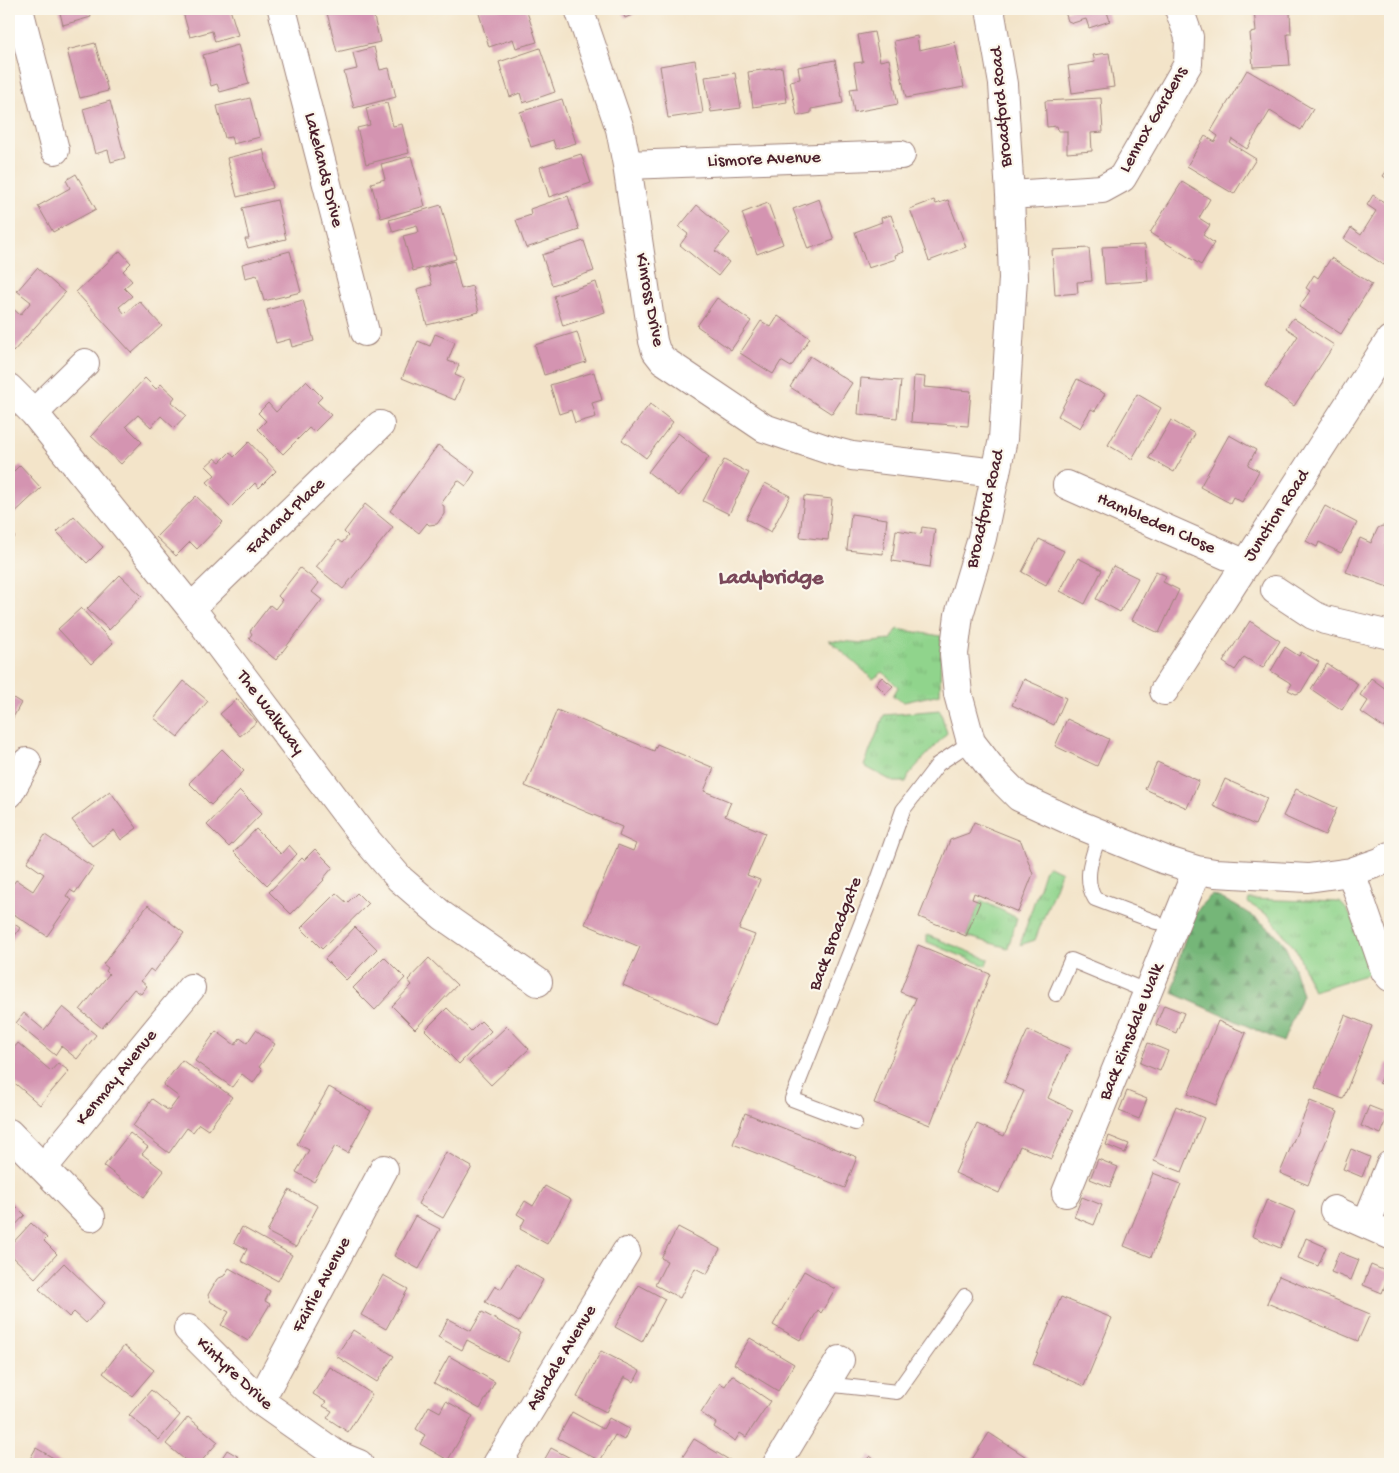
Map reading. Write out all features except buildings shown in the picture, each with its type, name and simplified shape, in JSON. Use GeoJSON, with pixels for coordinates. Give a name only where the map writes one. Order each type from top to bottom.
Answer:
{"type":"FeatureCollection","features":[{"type":"Feature","properties":{"kind":"street"},"geometry":{"type":"LineString","coordinates":[[19,9],[55,150]]}},
{"type":"Feature","properties":{"kind":"street","name":"Lakelands Drive"},"geometry":{"type":"LineString","coordinates":[[282,9],[365,332]]}},
{"type":"Feature","properties":{"kind":"street","name":"Kinross Drive"},"geometry":{"type":"LineString","coordinates":[[578,9],[620,129],[653,341],[656,351],[663,360],[764,428],[852,456],[996,473]]}},
{"type":"Feature","properties":{"kind":"street","name":"Broadford Road"},"geometry":{"type":"LineString","coordinates":[[990,9],[1003,84],[1013,278],[1002,439],[982,538],[959,615],[954,654],[958,694],[971,742],[994,773],[1019,797],[1165,860],[1197,870],[1215,873],[1308,878],[1351,872],[1380,862],[1390,856]]}},
{"type":"Feature","properties":{"kind":"street","name":"Lennox Gardens"},"geometry":{"type":"LineString","coordinates":[[1010,195],[1102,189],[1122,178],[1188,64],[1189,37],[1179,9]]}},
{"type":"Feature","properties":{"kind":"street","name":"Lismore Avenue"},"geometry":{"type":"LineString","coordinates":[[627,165],[901,155]]}},
{"type":"Feature","properties":{"kind":"street","name":"Junction Road"},"geometry":{"type":"LineString","coordinates":[[1164,692],[1390,340]]}},
{"type":"Feature","properties":{"kind":"street"},"geometry":{"type":"LineString","coordinates":[[34,412],[85,363]]}},
{"type":"Feature","properties":{"kind":"street","name":"The Walkway"},"geometry":{"type":"LineString","coordinates":[[9,388],[34,412],[191,608],[363,836],[400,878],[442,916],[538,982]]}},
{"type":"Feature","properties":{"kind":"street","name":"Farland Place"},"geometry":{"type":"LineString","coordinates":[[191,608],[380,425]]}},
{"type":"Feature","properties":{"kind":"street","name":"Hambleden Close"},"geometry":{"type":"LineString","coordinates":[[1067,485],[1246,564]]}},
{"type":"Feature","properties":{"kind":"street"},"geometry":{"type":"LineString","coordinates":[[1274,590],[1313,615],[1325,620],[1390,635]]}},
{"type":"Feature","properties":{"kind":"street"},"geometry":{"type":"LineString","coordinates":[[9,794],[27,762]]}},
{"type":"Feature","properties":{"kind":"street","name":"Back Rimsdale Walk"},"geometry":{"type":"LineString","coordinates":[[1066,1193],[1197,870]]}},
{"type":"Feature","properties":{"kind":"street"},"geometry":{"type":"LineString","coordinates":[[1351,872],[1385,971],[1390,978]]}},
{"type":"Feature","properties":{"kind":"street","name":"Kenmay Avenue"},"geometry":{"type":"LineString","coordinates":[[42,1168],[190,988]]}},
{"type":"Feature","properties":{"kind":"street"},"geometry":{"type":"LineString","coordinates":[[9,1133],[91,1217]]}},
{"type":"Feature","properties":{"kind":"street"},"geometry":{"type":"LineString","coordinates":[[1366,1224],[1390,1165]]}},
{"type":"Feature","properties":{"kind":"street","name":"Fairlie Avenue"},"geometry":{"type":"LineString","coordinates":[[260,1402],[384,1169]]}},
{"type":"Feature","properties":{"kind":"street"},"geometry":{"type":"LineString","coordinates":[[1334,1210],[1390,1235]]}},
{"type":"Feature","properties":{"kind":"street","name":"Ashdale Avenue"},"geometry":{"type":"LineString","coordinates":[[497,1464],[626,1252]]}},
{"type":"Feature","properties":{"kind":"street","name":"Kintyre Drive"},"geometry":{"type":"LineString","coordinates":[[188,1329],[260,1402],[337,1455],[358,1464]]}},
{"type":"Feature","properties":{"kind":"street"},"geometry":{"type":"LineString","coordinates":[[777,1464],[840,1360]]}},
{"type":"Feature","properties":{"kind":"lane","name":"Back Broadgate"},"geometry":{"type":"LineString","coordinates":[[855,1123],[792,1099],[877,883],[902,810],[938,764],[971,742]]}},
{"type":"Feature","properties":{"kind":"lane"},"geometry":{"type":"LineString","coordinates":[[1100,833],[1089,872],[1088,884],[1095,900],[1156,922]]}},
{"type":"Feature","properties":{"kind":"lane"},"geometry":{"type":"LineString","coordinates":[[1056,994],[1071,960],[1148,992]]}},
{"type":"Feature","properties":{"kind":"lane"},"geometry":{"type":"LineString","coordinates":[[825,1384],[897,1392],[965,1296]]}},
{"type":"Feature","properties":{"kind":"green space"},"geometry":{"type":"Polygon","coordinates":[[[897,629],[941,636],[940,694],[904,702],[893,696],[898,687],[883,672],[873,679],[829,640],[863,643],[891,640],[897,629]]]}},
{"type":"Feature","properties":{"kind":"green space"},"geometry":{"type":"Polygon","coordinates":[[[940,710],[947,733],[910,773],[906,782],[894,782],[864,766],[884,715],[940,710]]]}},
{"type":"Feature","properties":{"kind":"green space"},"geometry":{"type":"Polygon","coordinates":[[[1049,866],[1061,872],[1035,940],[1020,945],[1045,869],[1049,866]]]}},
{"type":"Feature","properties":{"kind":"green space"},"geometry":{"type":"Polygon","coordinates":[[[1212,895],[1229,902],[1260,921],[1277,935],[1286,947],[1302,995],[1283,1042],[1173,993],[1181,954],[1190,926],[1203,903],[1212,895]]]}},
{"type":"Feature","properties":{"kind":"green space"},"geometry":{"type":"Polygon","coordinates":[[[1249,899],[1340,902],[1356,926],[1372,973],[1313,991],[1297,951],[1269,916],[1248,903],[1249,899]]]}},
{"type":"Feature","properties":{"kind":"green space"},"geometry":{"type":"Polygon","coordinates":[[[981,900],[1017,918],[1008,948],[966,936],[981,900]]]}},
{"type":"Feature","properties":{"kind":"green space"},"geometry":{"type":"Polygon","coordinates":[[[927,935],[988,959],[986,966],[927,942],[927,935]]]}},
{"type":"Feature","properties":{"kind":"district","name":"Ladybridge"},"geometry":{"type":"Point","coordinates":[771,579]}}]}
